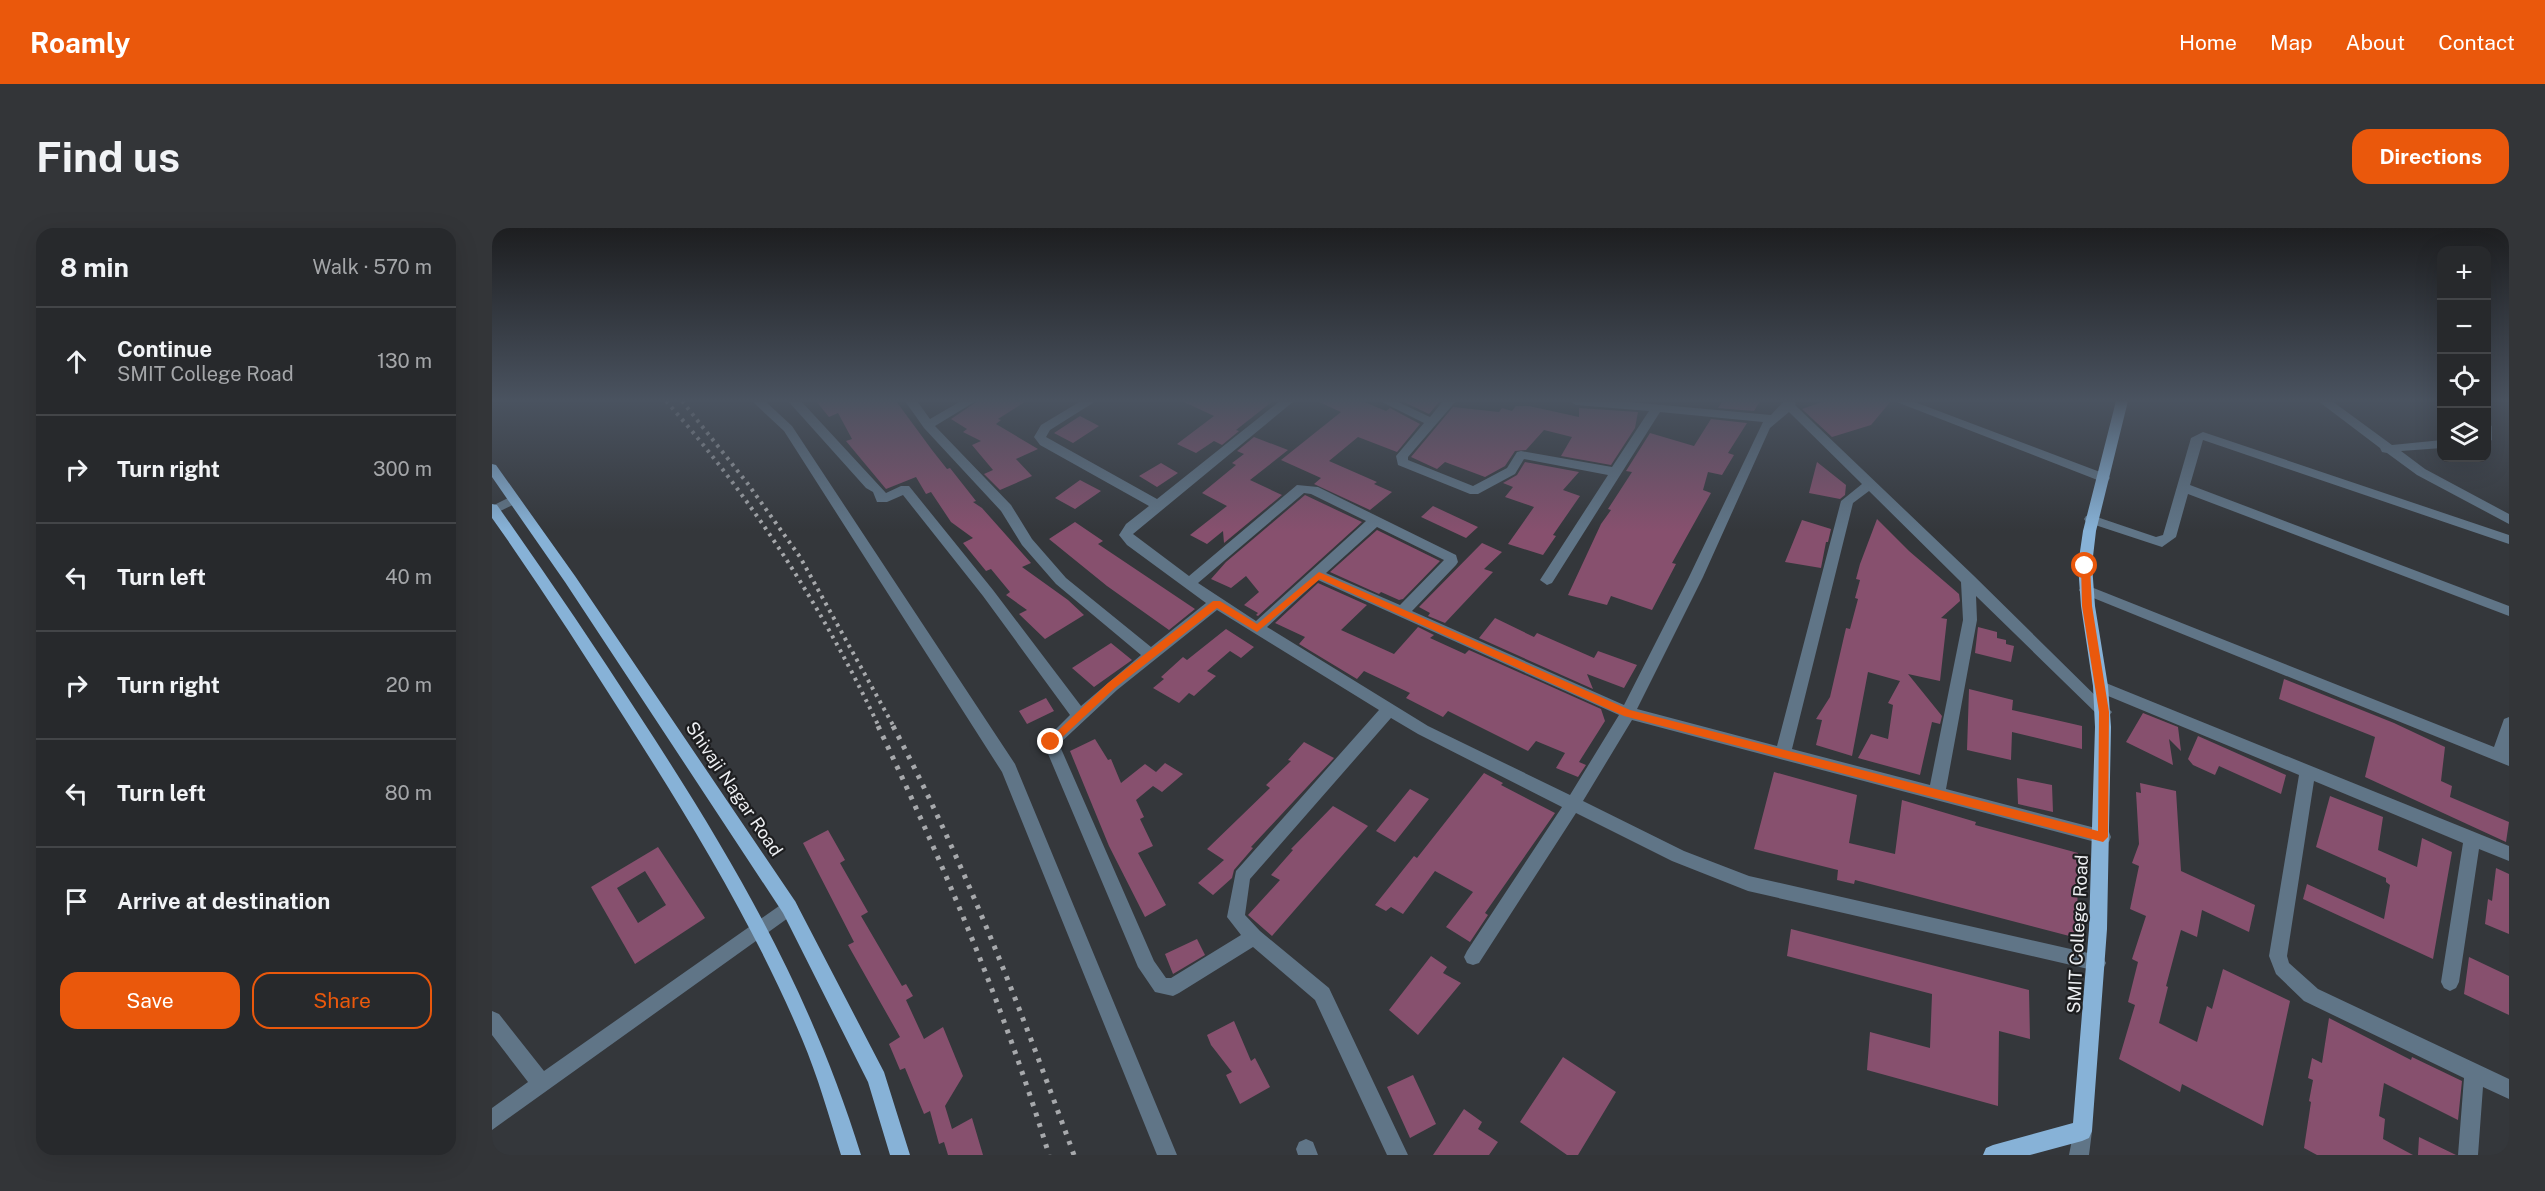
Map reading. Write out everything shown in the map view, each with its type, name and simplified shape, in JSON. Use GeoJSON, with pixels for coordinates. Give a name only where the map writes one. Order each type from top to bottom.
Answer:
{"type":"FeatureCollection","features":[{"type":"Feature","properties":{"kind":"main road","name":"SMIT College Road"},"geometry":{"type":"LineString","coordinates":[[2082,1131],[2097,963],[2103,837],[2104,712],[2086,590],[2085,566],[2091,519],[2104,478],[2111,444]]}},
{"type":"Feature","properties":{"kind":"main road","name":"Shivaji Nagar Road"},"geometry":{"type":"LineString","coordinates":[[492,468],[789,907],[819,961],[877,1079],[900,1155]]}},
{"type":"Feature","properties":{"kind":"main road"},"geometry":{"type":"LineString","coordinates":[[493,510],[569,619],[669,775],[760,928],[836,1099],[851,1155]]}},
{"type":"Feature","properties":{"kind":"main road"},"geometry":{"type":"LineString","coordinates":[[1993,1155],[2082,1131]]}},
{"type":"Feature","properties":{"kind":"street"},"geometry":{"type":"LineString","coordinates":[[798,444],[1009,768],[1167,1155]]}},
{"type":"Feature","properties":{"kind":"street"},"geometry":{"type":"LineString","coordinates":[[833,444],[870,485],[878,490],[882,499],[904,489],[988,592],[1079,715]]}},
{"type":"Feature","properties":{"kind":"street"},"geometry":{"type":"LineString","coordinates":[[946,444],[1006,508],[1027,542],[1061,581],[1150,655]]}},
{"type":"Feature","properties":{"kind":"street"},"geometry":{"type":"LineString","coordinates":[[1048,444],[1158,505]]}},
{"type":"Feature","properties":{"kind":"street"},"geometry":{"type":"LineString","coordinates":[[1234,444],[1131,527],[1126,535],[1132,542],[1216,603],[1423,730],[1678,856],[1748,883],[2097,963]]}},
{"type":"Feature","properties":{"kind":"street"},"geometry":{"type":"LineString","coordinates":[[1412,444],[1402,456],[1402,462],[1464,489],[1474,491],[1511,471],[1521,455],[1616,472]]}},
{"type":"Feature","properties":{"kind":"street"},"geometry":{"type":"LineString","coordinates":[[1547,580],[1634,444]]}},
{"type":"Feature","properties":{"kind":"street"},"geometry":{"type":"LineString","coordinates":[[1473,957],[1573,804],[1628,713],[1696,577],[1757,444]]}},
{"type":"Feature","properties":{"kind":"street"},"geometry":{"type":"LineString","coordinates":[[1829,444],[2104,712]]}},
{"type":"Feature","properties":{"kind":"street"},"geometry":{"type":"LineString","coordinates":[[2015,444],[2104,478]]}},
{"type":"Feature","properties":{"kind":"street"},"geometry":{"type":"LineString","coordinates":[[2091,519],[2162,542],[2173,529],[2195,444]]}},
{"type":"Feature","properties":{"kind":"street"},"geometry":{"type":"LineString","coordinates":[[2228,444],[2509,539]]}},
{"type":"Feature","properties":{"kind":"street"},"geometry":{"type":"LineString","coordinates":[[2380,444],[2421,472],[2509,520]]}},
{"type":"Feature","properties":{"kind":"street"},"geometry":{"type":"LineString","coordinates":[[2386,449],[2437,444]]}},
{"type":"Feature","properties":{"kind":"street"},"geometry":{"type":"LineString","coordinates":[[1783,753],[1846,501],[1870,485]]}},
{"type":"Feature","properties":{"kind":"street"},"geometry":{"type":"LineString","coordinates":[[1190,583],[1301,488],[1314,490],[1451,558],[1451,562],[1402,612]]}},
{"type":"Feature","properties":{"kind":"street"},"geometry":{"type":"LineString","coordinates":[[2185,488],[2509,611]]}},
{"type":"Feature","properties":{"kind":"street"},"geometry":{"type":"LineString","coordinates":[[493,510],[514,499]]}},
{"type":"Feature","properties":{"kind":"street"},"geometry":{"type":"LineString","coordinates":[[1257,628],[1319,575],[1376,520]]}},
{"type":"Feature","properties":{"kind":"street"},"geometry":{"type":"LineString","coordinates":[[1319,575],[1628,713],[2103,837]]}},
{"type":"Feature","properties":{"kind":"street"},"geometry":{"type":"LineString","coordinates":[[1937,793],[1971,620],[1968,578]]}},
{"type":"Feature","properties":{"kind":"street"},"geometry":{"type":"LineString","coordinates":[[2086,590],[2504,758],[2509,723]]}},
{"type":"Feature","properties":{"kind":"street"},"geometry":{"type":"LineString","coordinates":[[1216,603],[1150,655],[1051,742],[1147,967],[1161,986],[1173,987],[1254,937]]}},
{"type":"Feature","properties":{"kind":"street"},"geometry":{"type":"LineString","coordinates":[[2101,687],[2509,854]]}},
{"type":"Feature","properties":{"kind":"street"},"geometry":{"type":"LineString","coordinates":[[1389,709],[1242,876],[1236,917],[1254,937],[1322,994],[1398,1155]]}},
{"type":"Feature","properties":{"kind":"street"},"geometry":{"type":"LineString","coordinates":[[2308,770],[2278,956],[2282,968],[2312,995],[2509,1089]]}},
{"type":"Feature","properties":{"kind":"street"},"geometry":{"type":"LineString","coordinates":[[2450,982],[2472,838]]}},
{"type":"Feature","properties":{"kind":"street"},"geometry":{"type":"LineString","coordinates":[[492,1120],[789,907]]}},
{"type":"Feature","properties":{"kind":"street"},"geometry":{"type":"LineString","coordinates":[[492,1020],[542,1084]]}},
{"type":"Feature","properties":{"kind":"street"},"geometry":{"type":"LineString","coordinates":[[2468,1155],[2475,1073]]}},
{"type":"Feature","properties":{"kind":"street"},"geometry":{"type":"LineString","coordinates":[[2079,1155],[2082,1131]]}},
{"type":"Feature","properties":{"kind":"building"},"geometry":{"type":"Polygon","coordinates":[[[849,444],[928,444],[976,501],[973,502],[982,508],[1031,563],[1022,567],[1068,600],[1084,615],[1045,639],[1019,614],[1027,610],[1006,595],[1010,592],[991,569],[986,571],[963,543],[973,538],[951,522],[931,492],[926,494],[916,477],[886,489],[849,444]]]}},
{"type":"Feature","properties":{"kind":"building"},"geometry":{"type":"Polygon","coordinates":[[[1030,444],[1038,449],[1016,459],[1032,476],[1000,490],[984,474],[993,470],[972,445],[1030,444]]]}},
{"type":"Feature","properties":{"kind":"building"},"geometry":{"type":"Polygon","coordinates":[[[1178,444],[1209,444],[1196,453],[1178,444]]]}},
{"type":"Feature","properties":{"kind":"building"},"geometry":{"type":"Polygon","coordinates":[[[1245,444],[1273,444],[1288,450],[1250,480],[1282,495],[1224,543],[1223,531],[1207,544],[1190,535],[1227,506],[1202,493],[1236,465],[1232,463],[1244,454],[1237,451],[1245,444]]]}},
{"type":"Feature","properties":{"kind":"building"},"geometry":{"type":"Polygon","coordinates":[[[1301,444],[1349,444],[1329,461],[1377,482],[1374,484],[1392,492],[1370,510],[1314,484],[1321,478],[1281,460],[1301,444]]]}},
{"type":"Feature","properties":{"kind":"building"},"geometry":{"type":"Polygon","coordinates":[[[1377,444],[1403,444],[1397,452],[1377,444]]]}},
{"type":"Feature","properties":{"kind":"building"},"geometry":{"type":"Polygon","coordinates":[[[1422,444],[1531,444],[1526,450],[1515,451],[1505,466],[1485,477],[1445,462],[1437,469],[1411,457],[1422,444]]]}},
{"type":"Feature","properties":{"kind":"building"},"geometry":{"type":"Polygon","coordinates":[[[1568,444],[1624,444],[1611,465],[1561,456],[1568,444]]]}},
{"type":"Feature","properties":{"kind":"building"},"geometry":{"type":"Polygon","coordinates":[[[1643,444],[1734,444],[1728,453],[1734,455],[1722,475],[1708,472],[1703,490],[1711,493],[1672,563],[1676,564],[1652,610],[1611,596],[1607,605],[1568,595],[1601,524],[1611,510],[1608,509],[1632,472],[1626,471],[1643,444]]]}},
{"type":"Feature","properties":{"kind":"building"},"geometry":{"type":"Polygon","coordinates":[[[1525,462],[1579,472],[1563,490],[1580,496],[1553,535],[1556,536],[1543,555],[1508,544],[1534,507],[1505,497],[1513,487],[1503,483],[1517,475],[1525,462]]]}},
{"type":"Feature","properties":{"kind":"building"},"geometry":{"type":"Polygon","coordinates":[[[1817,462],[1846,485],[1845,495],[1840,499],[1809,493],[1817,462]]]}},
{"type":"Feature","properties":{"kind":"building"},"geometry":{"type":"Polygon","coordinates":[[[1161,463],[1178,473],[1157,487],[1139,476],[1161,463]]]}},
{"type":"Feature","properties":{"kind":"building"},"geometry":{"type":"Polygon","coordinates":[[[1080,480],[1101,491],[1075,509],[1055,498],[1080,480]]]}},
{"type":"Feature","properties":{"kind":"building"},"geometry":{"type":"Polygon","coordinates":[[[1305,495],[1362,522],[1258,616],[1256,615],[1258,613],[1244,605],[1259,592],[1246,576],[1231,588],[1211,579],[1226,562],[1305,495]]]}},
{"type":"Feature","properties":{"kind":"building"},"geometry":{"type":"Polygon","coordinates":[[[1433,506],[1478,527],[1466,538],[1421,517],[1433,506]]]}},
{"type":"Feature","properties":{"kind":"building"},"geometry":{"type":"Polygon","coordinates":[[[1877,519],[1909,551],[1959,594],[1960,601],[1941,618],[1947,619],[1940,681],[1908,674],[1942,716],[1940,724],[1932,722],[1920,775],[1858,758],[1871,734],[1888,739],[1893,705],[1888,703],[1900,681],[1868,672],[1852,756],[1816,745],[1822,720],[1816,719],[1830,697],[1846,628],[1850,629],[1858,599],[1855,598],[1860,580],[1856,579],[1877,519]]]}},
{"type":"Feature","properties":{"kind":"building"},"geometry":{"type":"Polygon","coordinates":[[[1802,520],[1831,529],[1821,568],[1785,562],[1802,520]]]}},
{"type":"Feature","properties":{"kind":"building"},"geometry":{"type":"Polygon","coordinates":[[[1075,522],[1103,541],[1098,544],[1195,609],[1169,630],[1107,586],[1049,539],[1075,522]]]}},
{"type":"Feature","properties":{"kind":"building"},"geometry":{"type":"Polygon","coordinates":[[[1377,530],[1440,561],[1403,599],[1399,600],[1381,592],[1379,594],[1330,572],[1377,530]]]}},
{"type":"Feature","properties":{"kind":"building"},"geometry":{"type":"Polygon","coordinates":[[[1482,543],[1502,552],[1484,569],[1493,572],[1445,623],[1428,616],[1430,613],[1419,607],[1482,543]]]}},
{"type":"Feature","properties":{"kind":"building"},"geometry":{"type":"Polygon","coordinates":[[[1318,583],[1367,605],[1341,630],[1394,654],[1418,627],[1434,635],[1430,638],[1465,654],[1469,650],[1601,709],[1605,721],[1579,762],[1586,765],[1578,777],[1556,768],[1565,753],[1536,741],[1528,751],[1448,711],[1443,717],[1406,698],[1410,693],[1364,671],[1357,679],[1299,644],[1305,637],[1275,623],[1318,583]]]}},
{"type":"Feature","properties":{"kind":"building"},"geometry":{"type":"Polygon","coordinates":[[[1495,618],[1534,637],[1537,633],[1594,658],[1598,651],[1637,665],[1624,688],[1587,674],[1593,689],[1479,638],[1495,618]]]}},
{"type":"Feature","properties":{"kind":"building"},"geometry":{"type":"Polygon","coordinates":[[[1978,627],[1997,632],[1997,638],[2006,640],[2006,644],[2014,646],[2011,662],[1975,653],[1978,627]]]}},
{"type":"Feature","properties":{"kind":"building"},"geometry":{"type":"Polygon","coordinates":[[[1226,629],[1254,647],[1241,658],[1230,651],[1207,671],[1216,676],[1194,696],[1189,693],[1179,703],[1153,688],[1164,679],[1161,677],[1183,657],[1187,660],[1226,629]]]}},
{"type":"Feature","properties":{"kind":"building"},"geometry":{"type":"Polygon","coordinates":[[[1111,643],[1132,660],[1094,687],[1072,668],[1111,643]]]}},
{"type":"Feature","properties":{"kind":"building"},"geometry":{"type":"Polygon","coordinates":[[[2284,679],[2394,723],[2445,747],[2441,781],[2452,786],[2450,797],[2509,822],[2506,842],[2365,777],[2375,737],[2279,699],[2284,679]]]}},
{"type":"Feature","properties":{"kind":"building"},"geometry":{"type":"Polygon","coordinates":[[[1969,689],[2013,700],[2012,710],[2082,726],[2082,749],[2012,732],[2011,760],[1967,750],[1969,689]]]}},
{"type":"Feature","properties":{"kind":"building"},"geometry":{"type":"Polygon","coordinates":[[[1046,698],[1054,711],[1027,724],[1019,711],[1046,698]]]}},
{"type":"Feature","properties":{"kind":"building"},"geometry":{"type":"Polygon","coordinates":[[[2143,713],[2178,727],[2181,751],[2169,739],[2173,765],[2126,742],[2143,713]]]}},
{"type":"Feature","properties":{"kind":"building"},"geometry":{"type":"Polygon","coordinates":[[[2198,736],[2286,775],[2281,794],[2219,766],[2215,775],[2193,765],[2188,759],[2198,736]]]}},
{"type":"Feature","properties":{"kind":"building"},"geometry":{"type":"Polygon","coordinates":[[[1095,739],[1108,760],[1111,759],[1121,783],[1145,764],[1156,772],[1165,763],[1183,774],[1162,792],[1153,786],[1136,800],[1144,817],[1140,819],[1153,846],[1138,853],[1166,905],[1145,917],[1109,846],[1070,751],[1095,739]]]}},
{"type":"Feature","properties":{"kind":"building"},"geometry":{"type":"Polygon","coordinates":[[[1304,742],[1334,758],[1251,847],[1253,848],[1234,870],[1232,878],[1213,895],[1198,883],[1224,860],[1207,849],[1270,788],[1266,785],[1291,761],[1288,760],[1304,742]]]}},
{"type":"Feature","properties":{"kind":"building"},"geometry":{"type":"Polygon","coordinates":[[[1774,772],[1857,795],[1849,843],[1895,854],[1902,800],[1976,822],[1975,825],[2078,853],[2077,938],[1855,880],[1854,884],[1837,880],[1838,870],[1754,849],[1774,772]]]}},
{"type":"Feature","properties":{"kind":"building"},"geometry":{"type":"Polygon","coordinates":[[[1484,773],[1503,783],[1501,785],[1555,813],[1485,913],[1488,915],[1470,942],[1446,927],[1473,892],[1435,871],[1403,914],[1391,907],[1386,911],[1375,905],[1414,856],[1417,858],[1484,773]]]}},
{"type":"Feature","properties":{"kind":"building"},"geometry":{"type":"Polygon","coordinates":[[[2017,778],[2052,785],[2053,812],[2018,804],[2017,778]]]}},
{"type":"Feature","properties":{"kind":"building"},"geometry":{"type":"Polygon","coordinates":[[[2140,783],[2176,791],[2181,871],[2255,905],[2249,932],[2202,910],[2197,937],[2181,930],[2159,1023],[2197,1042],[2207,1006],[2212,1009],[2223,969],[2290,1001],[2263,1126],[2182,1084],[2180,1092],[2119,1059],[2135,1005],[2128,1002],[2138,962],[2132,959],[2146,916],[2130,909],[2139,866],[2132,863],[2139,844],[2136,792],[2141,793],[2140,783]]]}},
{"type":"Feature","properties":{"kind":"building"},"geometry":{"type":"Polygon","coordinates":[[[1410,789],[1429,799],[1395,842],[1376,831],[1410,789]]]}},
{"type":"Feature","properties":{"kind":"building"},"geometry":{"type":"Polygon","coordinates":[[[2330,796],[2383,817],[2378,850],[2417,867],[2422,838],[2452,852],[2433,959],[2303,899],[2307,884],[2384,919],[2390,885],[2386,882],[2386,878],[2316,847],[2330,796]]]}},
{"type":"Feature","properties":{"kind":"building"},"geometry":{"type":"Polygon","coordinates":[[[1333,806],[1368,826],[1272,936],[1248,915],[1280,880],[1271,875],[1293,850],[1291,849],[1333,806]]]}},
{"type":"Feature","properties":{"kind":"building"},"geometry":{"type":"Polygon","coordinates":[[[828,830],[845,860],[840,863],[868,912],[861,916],[902,986],[906,984],[913,996],[906,1000],[924,1039],[943,1027],[963,1076],[945,1106],[952,1129],[972,1118],[983,1155],[948,1155],[944,1142],[939,1144],[930,1111],[924,1114],[905,1068],[900,1070],[889,1044],[900,1037],[848,945],[854,942],[803,843],[828,830]]]}},
{"type":"Feature","properties":{"kind":"building"},"geometry":{"type":"Polygon","coordinates":[[[658,847],[705,918],[635,964],[591,887],[658,847]],[[645,871],[617,888],[638,923],[666,905],[645,871]]]}},
{"type":"Feature","properties":{"kind":"building"},"geometry":{"type":"Polygon","coordinates":[[[2496,868],[2509,874],[2509,934],[2485,924],[2488,899],[2492,901],[2496,868]]]}},
{"type":"Feature","properties":{"kind":"building"},"geometry":{"type":"Polygon","coordinates":[[[1791,929],[2029,990],[2030,1039],[1999,1031],[1998,1106],[1867,1070],[1870,1032],[1930,1048],[1932,994],[1787,956],[1791,929]]]}},
{"type":"Feature","properties":{"kind":"building"},"geometry":{"type":"Polygon","coordinates":[[[1197,939],[1205,955],[1173,974],[1165,954],[1197,939]]]}},
{"type":"Feature","properties":{"kind":"building"},"geometry":{"type":"Polygon","coordinates":[[[1431,956],[1447,967],[1443,973],[1461,983],[1418,1035],[1389,1010],[1431,956]]]}},
{"type":"Feature","properties":{"kind":"building"},"geometry":{"type":"Polygon","coordinates":[[[2469,957],[2509,976],[2509,1015],[2464,994],[2469,957]]]}},
{"type":"Feature","properties":{"kind":"building"},"geometry":{"type":"Polygon","coordinates":[[[2329,1018],[2411,1060],[2412,1057],[2462,1081],[2458,1120],[2384,1083],[2379,1116],[2385,1119],[2383,1139],[2413,1155],[2317,1155],[2304,1148],[2313,1080],[2308,1078],[2312,1058],[2322,1063],[2329,1018]]]}},
{"type":"Feature","properties":{"kind":"building"},"geometry":{"type":"Polygon","coordinates":[[[1234,1021],[1251,1061],[1255,1058],[1270,1087],[1240,1104],[1226,1075],[1232,1072],[1211,1045],[1207,1035],[1234,1021]]]}},
{"type":"Feature","properties":{"kind":"building"},"geometry":{"type":"Polygon","coordinates":[[[1563,1057],[1616,1092],[1578,1155],[1567,1155],[1520,1122],[1563,1057]]]}},
{"type":"Feature","properties":{"kind":"building"},"geometry":{"type":"Polygon","coordinates":[[[1413,1075],[1436,1124],[1410,1138],[1387,1087],[1413,1075]]]}},
{"type":"Feature","properties":{"kind":"building"},"geometry":{"type":"Polygon","coordinates":[[[1464,1109],[1482,1122],[1478,1129],[1498,1142],[1489,1155],[1433,1155],[1464,1109]]]}},
{"type":"Feature","properties":{"kind":"building"},"geometry":{"type":"Polygon","coordinates":[[[2419,1137],[2456,1155],[2418,1155],[2419,1137]]]}},
{"type":"Feature","properties":{"kind":"railway"},"geometry":{"type":"LineString","coordinates":[[703,444],[757,516],[810,597],[879,727]]}},
{"type":"Feature","properties":{"kind":"railway"},"geometry":{"type":"LineString","coordinates":[[716,444],[800,557],[894,727]]}},
{"type":"Feature","properties":{"kind":"railway"},"geometry":{"type":"LineString","coordinates":[[878,726],[926,831],[993,991],[1049,1155]]}},
{"type":"Feature","properties":{"kind":"railway"},"geometry":{"type":"LineString","coordinates":[[893,726],[944,830],[991,938],[1074,1155]]}},
{"type":"Feature","properties":{"kind":"route"},"geometry":{"type":"LineString","coordinates":[[1051,742],[1112,686],[1216,603],[1257,628],[1319,575],[1628,713],[2103,837],[2104,712],[2087,606],[2085,566]]}}]}
